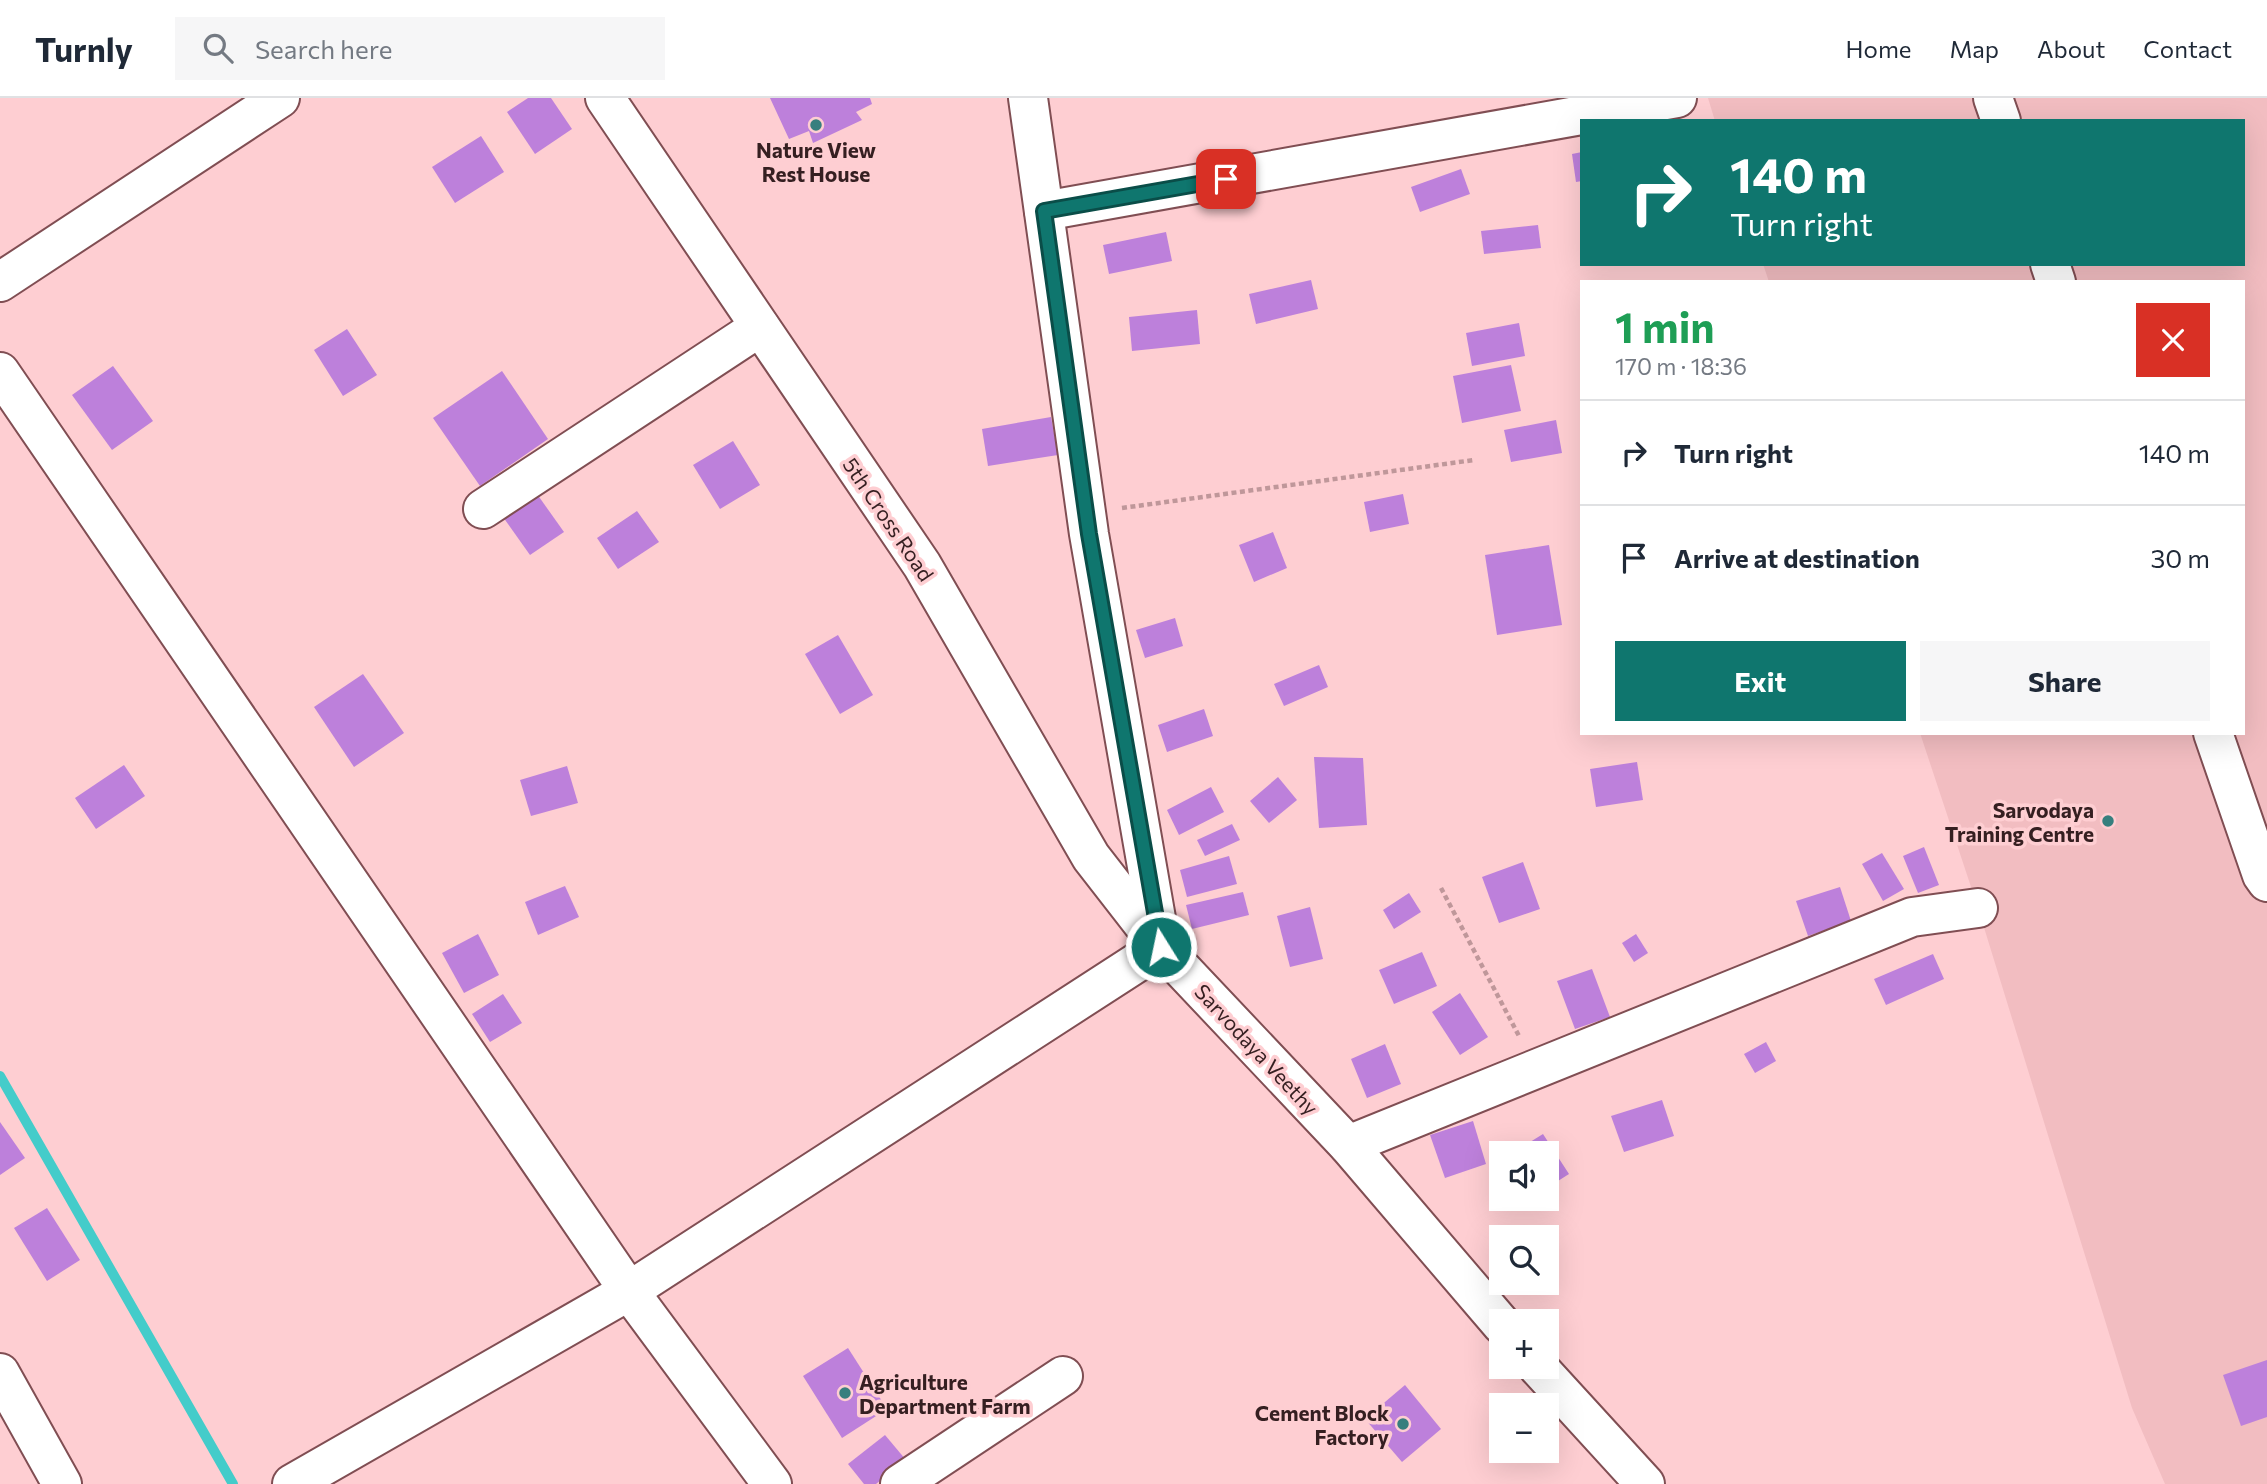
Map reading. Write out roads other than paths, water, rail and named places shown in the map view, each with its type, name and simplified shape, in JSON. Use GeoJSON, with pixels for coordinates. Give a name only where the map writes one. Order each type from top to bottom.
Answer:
{"type":"FeatureCollection","features":[{"type":"Feature","properties":{"kind":"street"},"geometry":{"type":"LineString","coordinates":[[0,282],[280,98]]}},
{"type":"Feature","properties":{"kind":"street","name":"5th Cross Road"},"geometry":{"type":"LineString","coordinates":[[605,98],[922,565],[1091,857],[1161,947]]}},
{"type":"Feature","properties":{"kind":"street"},"geometry":{"type":"LineString","coordinates":[[292,1484],[629,1291],[1161,947],[1086,513],[1028,98]]}},
{"type":"Feature","properties":{"kind":"street"},"geometry":{"type":"LineString","coordinates":[[1044,211],[1677,98]]}},
{"type":"Feature","properties":{"kind":"street"},"geometry":{"type":"LineString","coordinates":[[1993,98],[2000,119]]}},
{"type":"Feature","properties":{"kind":"street"},"geometry":{"type":"LineString","coordinates":[[483,509],[760,327]]}},
{"type":"Feature","properties":{"kind":"street"},"geometry":{"type":"LineString","coordinates":[[0,372],[629,1291],[772,1484]]}},
{"type":"Feature","properties":{"kind":"street"},"geometry":{"type":"LineString","coordinates":[[2214,735],[2267,883]]}},
{"type":"Feature","properties":{"kind":"street"},"geometry":{"type":"LineString","coordinates":[[1348,1145],[1912,917],[1978,908]]}},
{"type":"Feature","properties":{"kind":"street","name":"Sarvodaya Veethy"},"geometry":{"type":"LineString","coordinates":[[1161,947],[1348,1145],[1489,1310]]}},
{"type":"Feature","properties":{"kind":"street"},"geometry":{"type":"LineString","coordinates":[[0,1373],[62,1484]]}},
{"type":"Feature","properties":{"kind":"street"},"geometry":{"type":"LineString","coordinates":[[900,1484],[1063,1376]]}},
{"type":"Feature","properties":{"kind":"street"},"geometry":{"type":"LineString","coordinates":[[1549,1379],[1645,1484]]}},
{"type":"Feature","properties":{"kind":"waterway"},"geometry":{"type":"LineString","coordinates":[[0,1076],[233,1484]]}},
{"type":"Feature","properties":{"kind":"place","name":"Nature View Rest House"},"geometry":{"type":"Point","coordinates":[816,125]}},
{"type":"Feature","properties":{"kind":"place","name":"Sarvodaya Training Centre"},"geometry":{"type":"Point","coordinates":[2108,821]}},
{"type":"Feature","properties":{"kind":"place","name":"Agriculture Department Farm"},"geometry":{"type":"Point","coordinates":[845,1393]}},
{"type":"Feature","properties":{"kind":"place","name":"Cement Block Factory"},"geometry":{"type":"Point","coordinates":[1403,1424]}}]}
